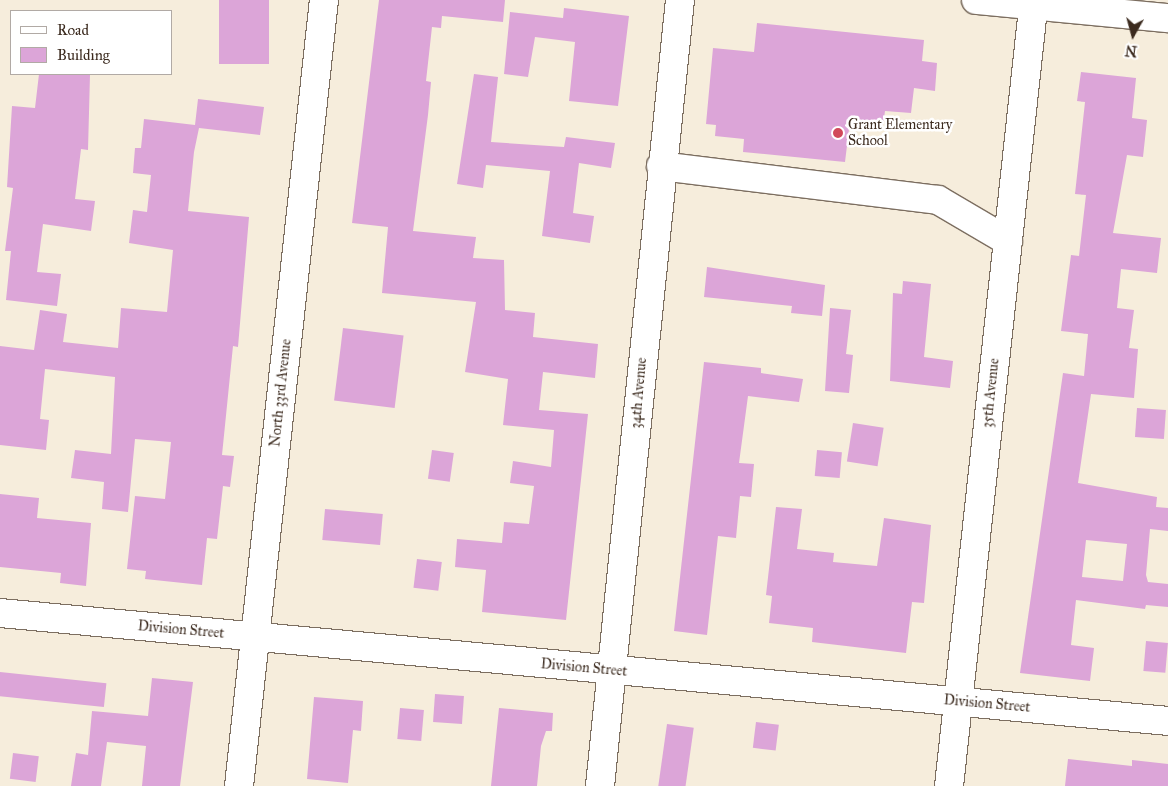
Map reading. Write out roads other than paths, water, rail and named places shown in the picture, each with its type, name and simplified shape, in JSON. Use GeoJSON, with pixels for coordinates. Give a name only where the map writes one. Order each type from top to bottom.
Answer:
{"type":"FeatureCollection","features":[{"type":"Feature","properties":{"kind":"street","name":"North 33rd Avenue"},"geometry":{"type":"LineString","coordinates":[[238,786],[324,0]]}},
{"type":"Feature","properties":{"kind":"street","name":"34th Avenue"},"geometry":{"type":"LineString","coordinates":[[600,786],[613,670],[661,166],[680,0]]}},
{"type":"Feature","properties":{"kind":"street"},"geometry":{"type":"LineString","coordinates":[[976,0],[1034,3],[1168,18]]}},
{"type":"Feature","properties":{"kind":"street","name":"35th Avenue"},"geometry":{"type":"LineString","coordinates":[[948,786],[1034,3]]}},
{"type":"Feature","properties":{"kind":"street"},"geometry":{"type":"LineString","coordinates":[[661,166],[938,200],[1008,241]]}},
{"type":"Feature","properties":{"kind":"street","name":"Division Street"},"geometry":{"type":"LineString","coordinates":[[0,613],[1168,721]]}},
{"type":"Feature","properties":{"kind":"place","name":"Grant Elementary School"},"geometry":{"type":"Point","coordinates":[838,133]}}]}
